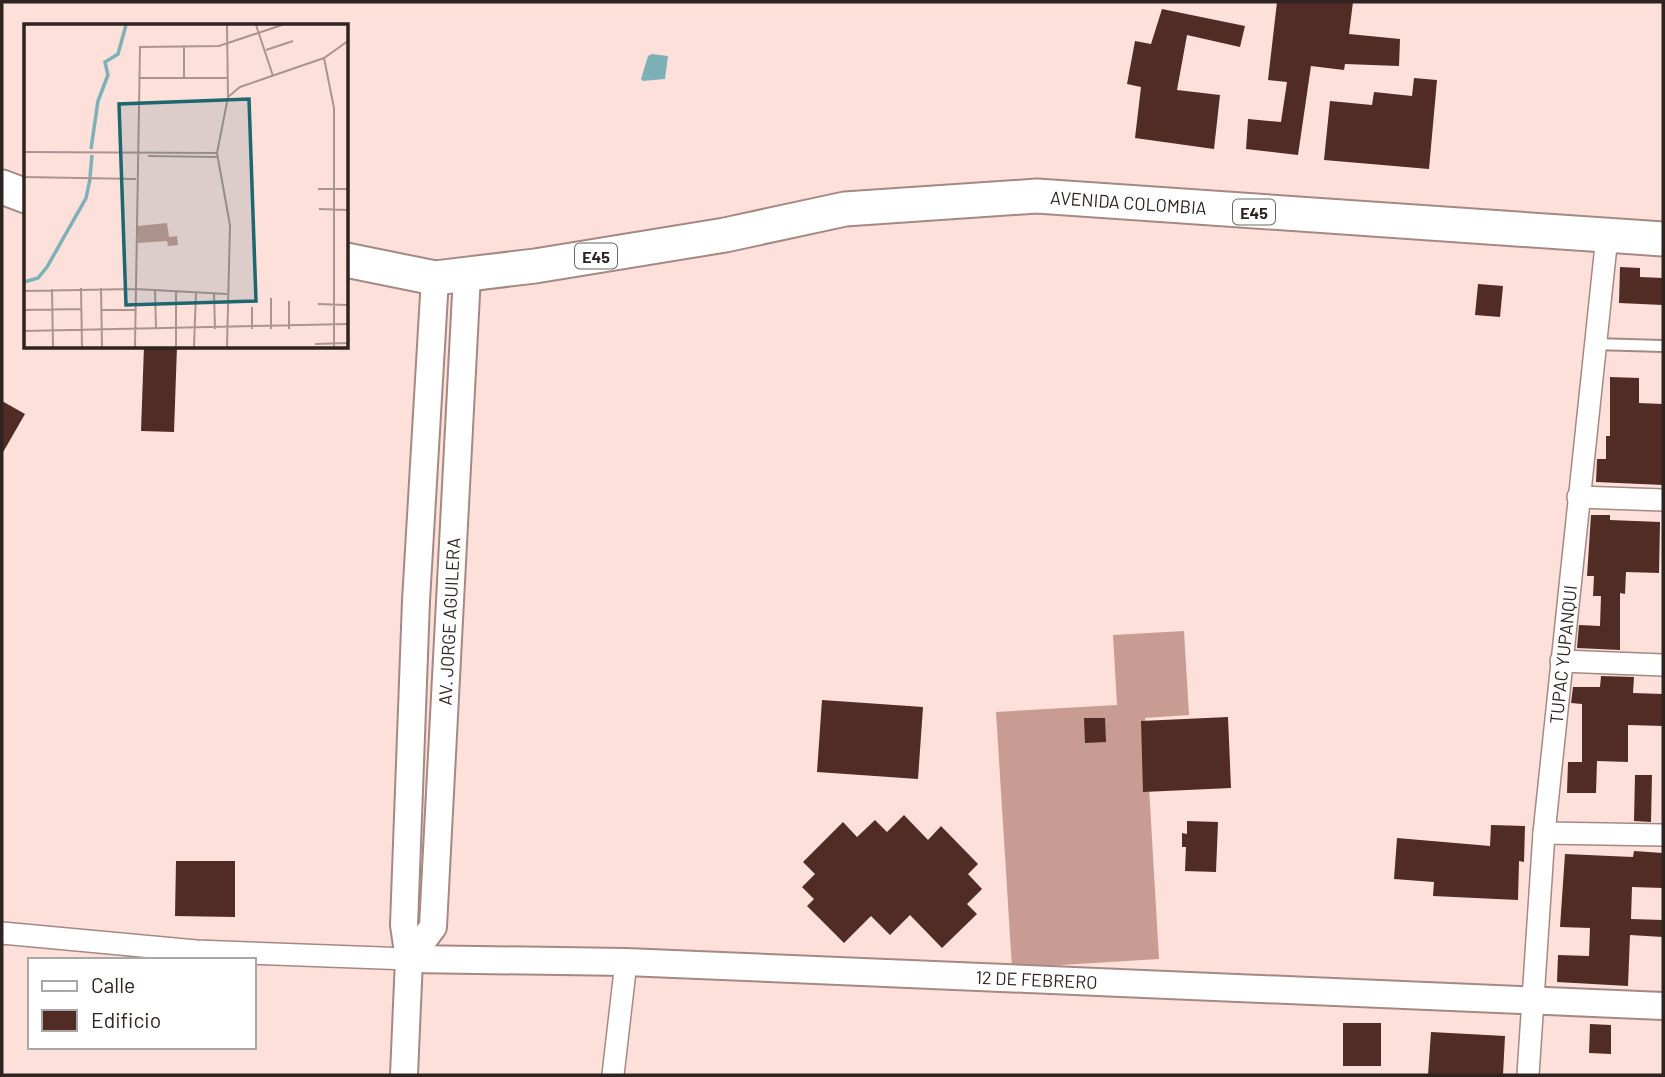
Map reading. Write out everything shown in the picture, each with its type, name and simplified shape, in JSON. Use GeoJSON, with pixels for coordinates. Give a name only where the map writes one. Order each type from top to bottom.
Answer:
{"type":"FeatureCollection","features":[{"type":"Feature","properties":{"kind":"main road"},"geometry":{"type":"LineString","coordinates":[[2,187],[24,195]]}},
{"type":"Feature","properties":{"kind":"main road","name":"AVENIDA COLOMBIA"},"geometry":{"type":"LineString","coordinates":[[451,276],[726,235],[845,209],[1037,197],[1663,239]]}},
{"type":"Feature","properties":{"kind":"main road","name":"E45"},"geometry":{"type":"LineString","coordinates":[[348,260],[451,276]]}},
{"type":"Feature","properties":{"kind":"street","name":"TUPAC YUPANQUI"},"geometry":{"type":"LineString","coordinates":[[1528,1075],[1544,832],[1571,586],[1593,344],[1607,236]]}},
{"type":"Feature","properties":{"kind":"street","name":"AV. JORGE AGUILERA"},"geometry":{"type":"LineString","coordinates":[[409,959],[433,927],[451,276]]}},
{"type":"Feature","properties":{"kind":"street"},"geometry":{"type":"LineString","coordinates":[[1578,496],[1663,500]]}},
{"type":"Feature","properties":{"kind":"street"},"geometry":{"type":"LineString","coordinates":[[1561,661],[1663,665]]}},
{"type":"Feature","properties":{"kind":"street"},"geometry":{"type":"LineString","coordinates":[[1544,832],[1663,835]]}},
{"type":"Feature","properties":{"kind":"street"},"geometry":{"type":"LineString","coordinates":[[2,933],[195,951],[409,959],[404,1075]]}},
{"type":"Feature","properties":{"kind":"street","name":"12 DE FEBRERO"},"geometry":{"type":"LineString","coordinates":[[409,959],[626,962],[1320,989],[1663,1006]]}},
{"type":"Feature","properties":{"kind":"street"},"geometry":{"type":"LineString","coordinates":[[613,1075],[626,962]]}},
{"type":"Feature","properties":{"kind":"lane"},"geometry":{"type":"LineString","coordinates":[[1593,344],[1663,346]]}},
{"type":"Feature","properties":{"kind":"shaded area"},"geometry":{"type":"Polygon","coordinates":[[[1184,631],[1189,715],[1145,718],[1159,959],[1012,968],[996,712],[1117,705],[1113,635],[1184,631]]]}},
{"type":"Feature","properties":{"kind":"water"},"geometry":{"type":"Polygon","coordinates":[[[648,56],[668,56],[665,79],[643,81],[641,79],[648,56]]]}},
{"type":"Feature","properties":{"kind":"building"},"geometry":{"type":"Polygon","coordinates":[[[1277,2],[1353,2],[1349,34],[1400,39],[1399,66],[1345,64],[1344,70],[1311,66],[1298,155],[1246,149],[1248,119],[1281,122],[1287,82],[1268,80],[1277,2]]]}},
{"type":"Feature","properties":{"kind":"building"},"geometry":{"type":"Polygon","coordinates":[[[1162,9],[1245,26],[1240,47],[1187,35],[1177,90],[1220,95],[1214,149],[1135,138],[1141,87],[1127,84],[1135,41],[1151,44],[1162,9]]]}},
{"type":"Feature","properties":{"kind":"building"},"geometry":{"type":"Polygon","coordinates":[[[1414,78],[1437,80],[1429,169],[1324,160],[1330,101],[1372,105],[1374,92],[1412,96],[1414,78]]]}},
{"type":"Feature","properties":{"kind":"building"},"geometry":{"type":"Polygon","coordinates":[[[1620,267],[1640,268],[1640,277],[1663,278],[1663,305],[1619,303],[1620,267]]]}},
{"type":"Feature","properties":{"kind":"building"},"geometry":{"type":"Polygon","coordinates":[[[1478,284],[1503,286],[1500,317],[1475,315],[1478,284]]]}},
{"type":"Feature","properties":{"kind":"building"},"geometry":{"type":"Polygon","coordinates":[[[144,348],[177,348],[174,432],[141,431],[144,348]]]}},
{"type":"Feature","properties":{"kind":"building"},"geometry":{"type":"Polygon","coordinates":[[[1610,377],[1639,378],[1639,403],[1663,404],[1663,485],[1596,482],[1597,459],[1606,459],[1606,436],[1610,436],[1610,377]]]}},
{"type":"Feature","properties":{"kind":"building"},"geometry":{"type":"Polygon","coordinates":[[[2,401],[25,414],[2,454],[2,401]]]}},
{"type":"Feature","properties":{"kind":"building"},"geometry":{"type":"Polygon","coordinates":[[[1591,515],[1610,515],[1610,520],[1660,522],[1659,573],[1626,572],[1625,594],[1620,593],[1620,650],[1577,648],[1579,625],[1600,626],[1601,596],[1593,596],[1594,576],[1587,576],[1591,515]]]}},
{"type":"Feature","properties":{"kind":"building"},"geometry":{"type":"Polygon","coordinates":[[[1601,676],[1634,677],[1633,693],[1663,694],[1663,726],[1628,725],[1628,762],[1597,761],[1596,793],[1567,793],[1568,762],[1582,762],[1582,704],[1571,703],[1573,687],[1600,687],[1601,676]]]}},
{"type":"Feature","properties":{"kind":"building"},"geometry":{"type":"Polygon","coordinates":[[[822,700],[923,707],[918,779],[817,772],[822,700]]]}},
{"type":"Feature","properties":{"kind":"building"},"geometry":{"type":"Polygon","coordinates":[[[1228,717],[1231,788],[1143,792],[1141,721],[1228,717]]]}},
{"type":"Feature","properties":{"kind":"building"},"geometry":{"type":"Polygon","coordinates":[[[1084,718],[1105,718],[1106,742],[1085,743],[1084,718]]]}},
{"type":"Feature","properties":{"kind":"building"},"geometry":{"type":"Polygon","coordinates":[[[1635,775],[1652,775],[1651,822],[1634,821],[1635,775]]]}},
{"type":"Feature","properties":{"kind":"building"},"geometry":{"type":"Polygon","coordinates":[[[904,815],[928,840],[941,826],[978,864],[968,874],[982,889],[967,904],[977,914],[942,948],[910,915],[890,935],[871,916],[844,943],[807,906],[814,899],[802,887],[815,874],[803,862],[843,822],[857,837],[875,820],[887,832],[904,815]]]}},
{"type":"Feature","properties":{"kind":"building"},"geometry":{"type":"Polygon","coordinates":[[[1187,821],[1218,822],[1216,872],[1185,871],[1186,847],[1182,847],[1182,833],[1187,834],[1187,821]]]}},
{"type":"Feature","properties":{"kind":"building"},"geometry":{"type":"Polygon","coordinates":[[[1491,825],[1525,826],[1524,862],[1519,861],[1518,900],[1433,896],[1434,882],[1394,879],[1397,838],[1490,846],[1491,825]]]}},
{"type":"Feature","properties":{"kind":"building"},"geometry":{"type":"Polygon","coordinates":[[[1634,851],[1663,853],[1663,888],[1632,887],[1631,919],[1663,920],[1663,937],[1630,935],[1628,986],[1557,982],[1558,955],[1589,956],[1590,928],[1560,927],[1565,854],[1633,857],[1634,851]]]}},
{"type":"Feature","properties":{"kind":"building"},"geometry":{"type":"Polygon","coordinates":[[[176,861],[235,861],[235,917],[175,916],[176,861]]]}},
{"type":"Feature","properties":{"kind":"building"},"geometry":{"type":"Polygon","coordinates":[[[1343,1023],[1381,1023],[1381,1066],[1343,1066],[1343,1023]]]}},
{"type":"Feature","properties":{"kind":"building"},"geometry":{"type":"Polygon","coordinates":[[[1590,1024],[1611,1025],[1611,1054],[1589,1053],[1590,1024]]]}},
{"type":"Feature","properties":{"kind":"building"},"geometry":{"type":"Polygon","coordinates":[[[1431,1032],[1505,1036],[1503,1075],[1428,1075],[1431,1032]]]}}]}
